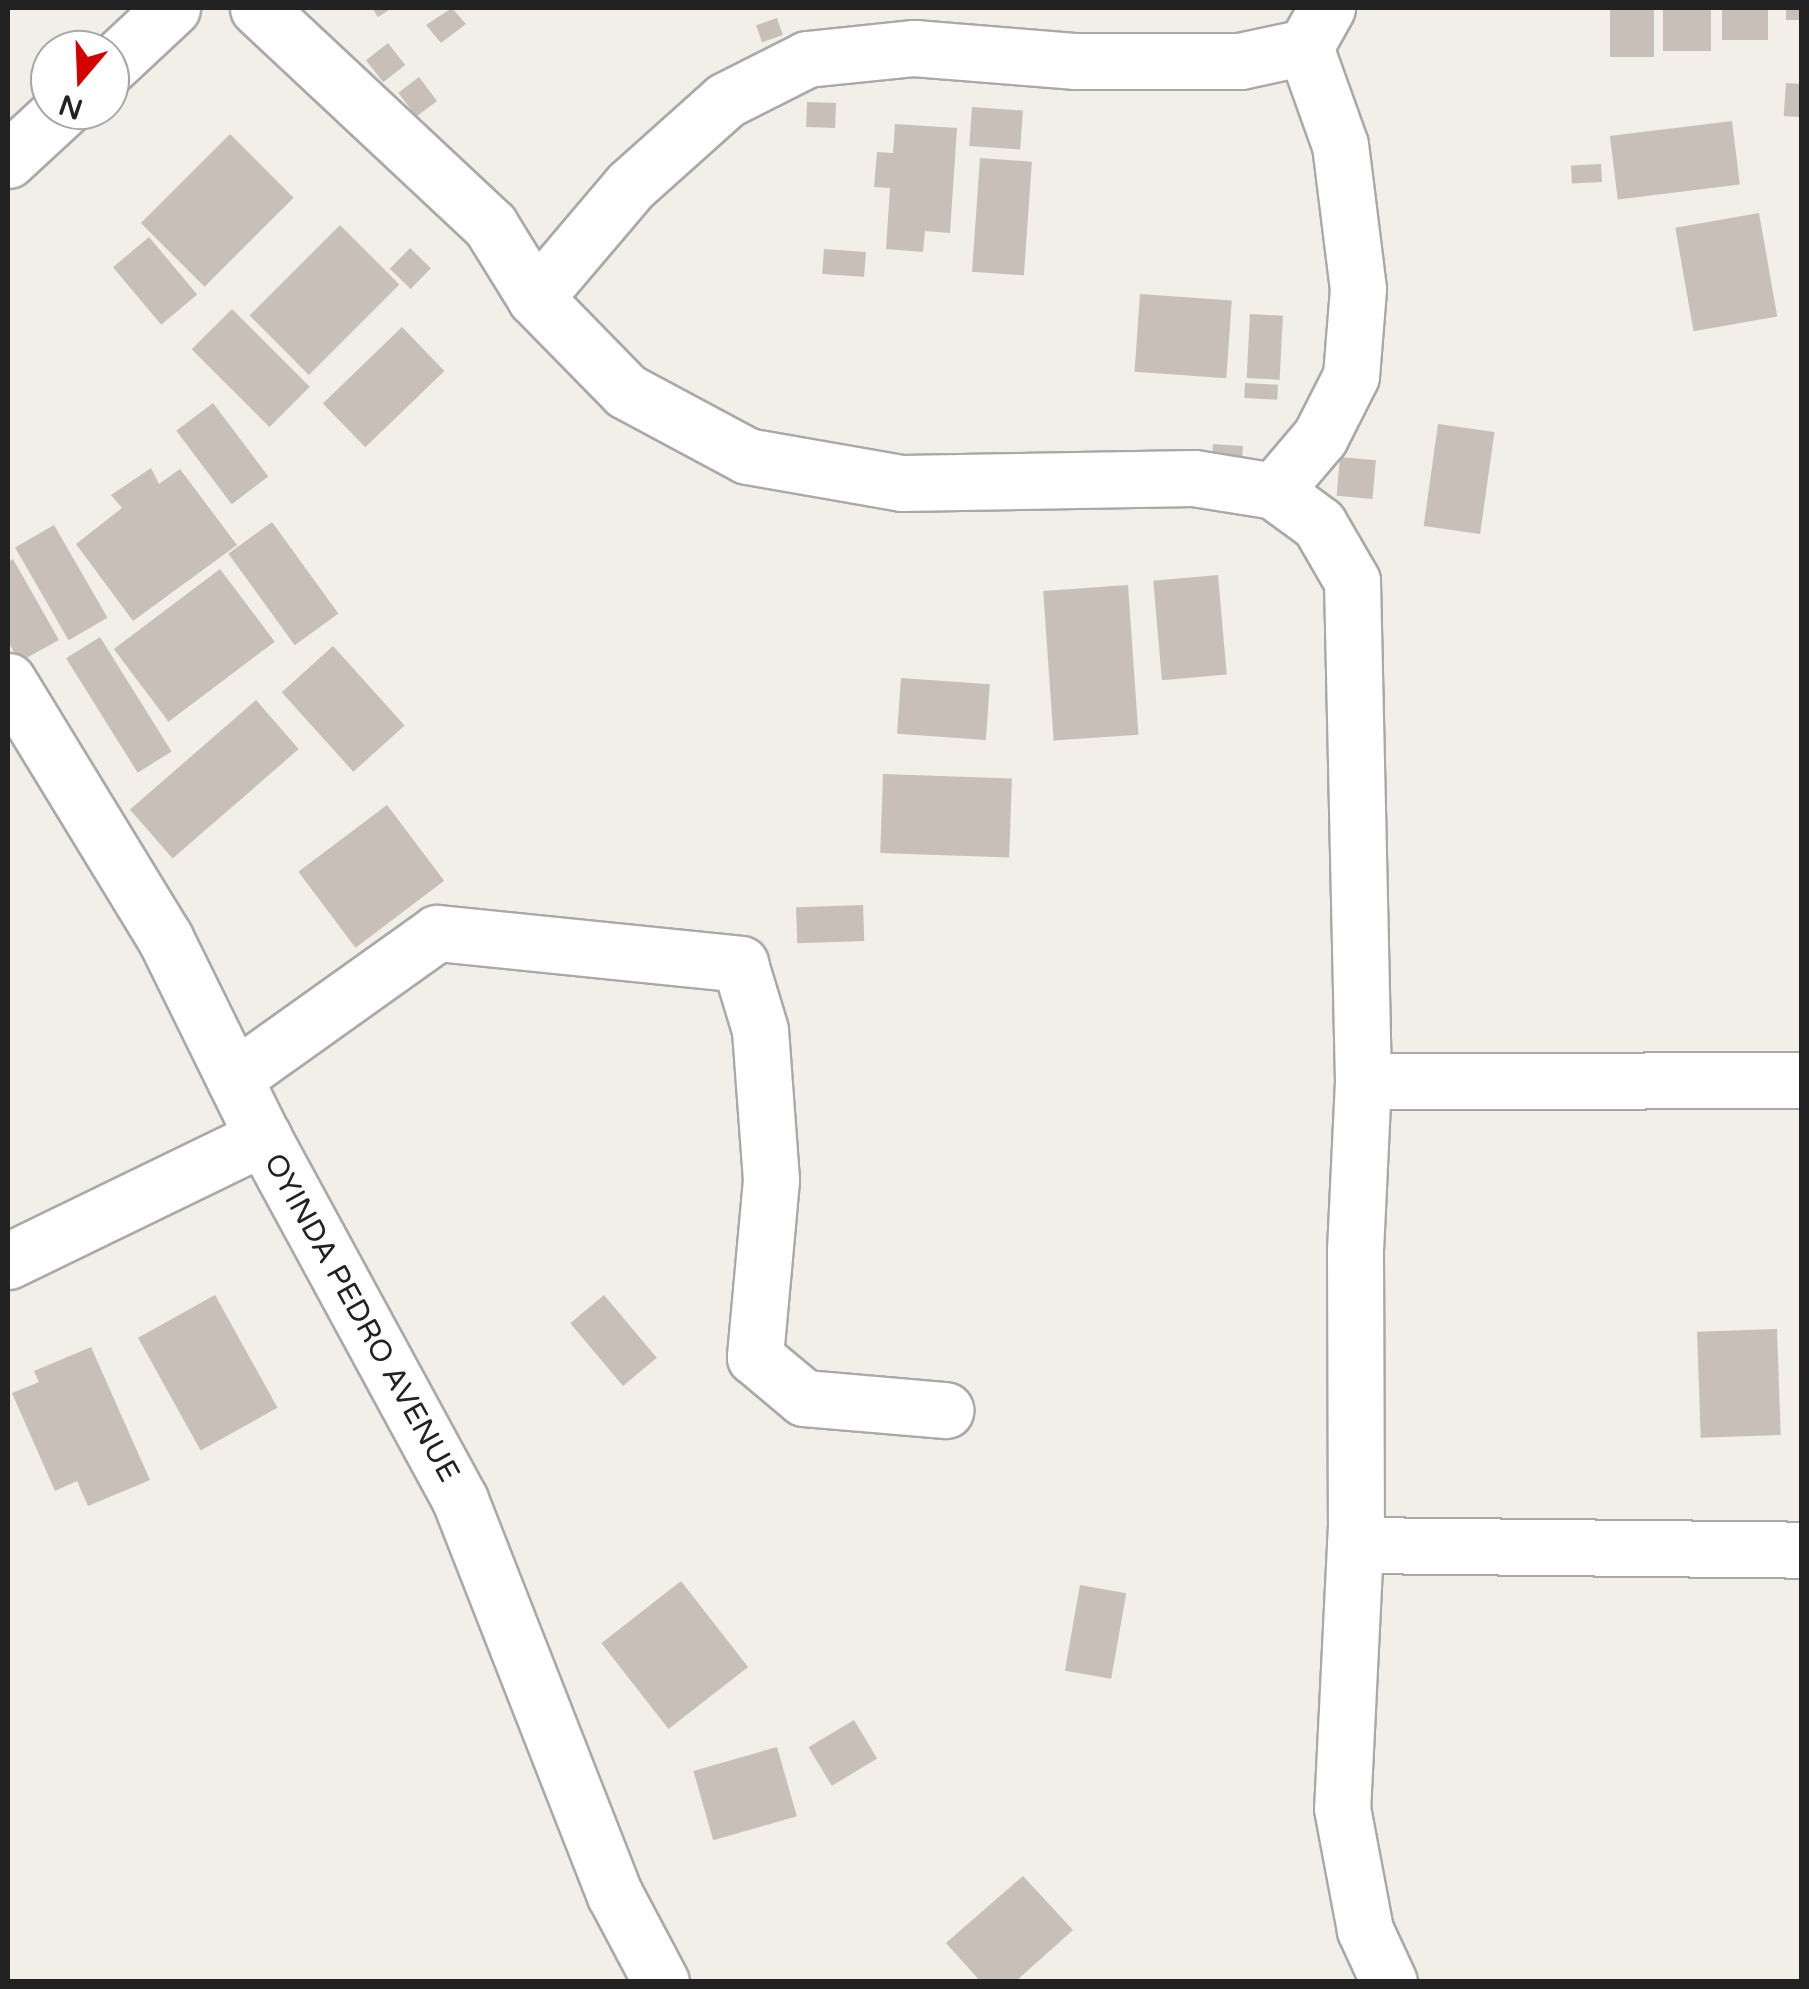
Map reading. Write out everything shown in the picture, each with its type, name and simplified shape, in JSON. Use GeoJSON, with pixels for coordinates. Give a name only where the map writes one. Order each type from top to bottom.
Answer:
{"type":"FeatureCollection","features":[{"type":"Feature","properties":{"kind":"street"},"geometry":{"type":"LineString","coordinates":[[130,47],[172,8]]}},
{"type":"Feature","properties":{"kind":"street"},"geometry":{"type":"LineString","coordinates":[[258,8],[490,225],[535,298],[626,391],[747,456],[902,483],[1194,478],[1274,491],[1319,524],[1352,582],[1363,1081],[1355,1251],[1356,1545],[1342,1808],[1365,1930],[1389,1982]]}},
{"type":"Feature","properties":{"kind":"street"},"geometry":{"type":"LineString","coordinates":[[535,298],[631,185],[726,100],[807,60],[914,48],[1076,62],[1240,62],[1316,27],[1340,145],[1358,290],[1352,376],[1320,437],[1274,491]]}},
{"type":"Feature","properties":{"kind":"street"},"geometry":{"type":"LineString","coordinates":[[8,160],[40,130]]}},
{"type":"Feature","properties":{"kind":"street","name":"OYINDA PEDRO AVENUE"},"geometry":{"type":"LineString","coordinates":[[10,689],[165,938],[263,1137],[460,1500],[615,1895],[661,1982]]}},
{"type":"Feature","properties":{"kind":"street"},"geometry":{"type":"LineString","coordinates":[[234,1078],[436,933],[740,964],[760,1030],[772,1180],[755,1357],[804,1398],[946,1410]]}},
{"type":"Feature","properties":{"kind":"street"},"geometry":{"type":"LineString","coordinates":[[1363,1081],[1802,1080]]}},
{"type":"Feature","properties":{"kind":"street"},"geometry":{"type":"LineString","coordinates":[[8,1261],[263,1137]]}},
{"type":"Feature","properties":{"kind":"street"},"geometry":{"type":"LineString","coordinates":[[1356,1545],[1802,1550]]}},
{"type":"Feature","properties":{"kind":"building"},"geometry":{"type":"Polygon","coordinates":[[[372,8],[392,8],[378,17],[372,8]]]}},
{"type":"Feature","properties":{"kind":"building"},"geometry":{"type":"Polygon","coordinates":[[[452,8],[466,24],[441,43],[426,25],[452,8]]]}},
{"type":"Feature","properties":{"kind":"building"},"geometry":{"type":"Polygon","coordinates":[[[1610,8],[1654,8],[1654,57],[1610,57],[1610,8]]]}},
{"type":"Feature","properties":{"kind":"building"},"geometry":{"type":"Polygon","coordinates":[[[1663,8],[1711,8],[1711,51],[1663,51],[1663,8]]]}},
{"type":"Feature","properties":{"kind":"building"},"geometry":{"type":"Polygon","coordinates":[[[1722,8],[1768,8],[1768,40],[1722,40],[1722,8]]]}},
{"type":"Feature","properties":{"kind":"building"},"geometry":{"type":"Polygon","coordinates":[[[1786,8],[1802,8],[1802,20],[1786,20],[1786,8]]]}},
{"type":"Feature","properties":{"kind":"building"},"geometry":{"type":"Polygon","coordinates":[[[777,18],[783,35],[762,42],[756,25],[777,18]]]}},
{"type":"Feature","properties":{"kind":"building"},"geometry":{"type":"Polygon","coordinates":[[[388,43],[405,65],[383,82],[366,60],[388,43]]]}},
{"type":"Feature","properties":{"kind":"building"},"geometry":{"type":"Polygon","coordinates":[[[419,77],[437,101],[416,117],[398,93],[419,77]]]}},
{"type":"Feature","properties":{"kind":"building"},"geometry":{"type":"Polygon","coordinates":[[[1786,83],[1802,84],[1800,117],[1784,116],[1786,83]]]}},
{"type":"Feature","properties":{"kind":"building"},"geometry":{"type":"Polygon","coordinates":[[[807,102],[836,103],[835,128],[806,127],[807,102]]]}},
{"type":"Feature","properties":{"kind":"building"},"geometry":{"type":"Polygon","coordinates":[[[972,107],[1023,111],[1020,149],[969,146],[972,107]]]}},
{"type":"Feature","properties":{"kind":"building"},"geometry":{"type":"Polygon","coordinates":[[[1732,121],[1740,185],[1618,200],[1610,136],[1732,121]]]}},
{"type":"Feature","properties":{"kind":"building"},"geometry":{"type":"Polygon","coordinates":[[[895,124],[957,128],[950,233],[925,231],[923,252],[886,249],[890,188],[874,187],[877,152],[893,153],[895,124]]]}},
{"type":"Feature","properties":{"kind":"building"},"geometry":{"type":"Polygon","coordinates":[[[230,134],[294,198],[205,287],[141,223],[230,134]]]}},
{"type":"Feature","properties":{"kind":"building"},"geometry":{"type":"Polygon","coordinates":[[[980,158],[1032,162],[1024,275],[972,272],[980,158]]]}},
{"type":"Feature","properties":{"kind":"building"},"geometry":{"type":"Polygon","coordinates":[[[1601,164],[1602,182],[1572,184],[1571,166],[1601,164]]]}},
{"type":"Feature","properties":{"kind":"building"},"geometry":{"type":"Polygon","coordinates":[[[1759,213],[1777,316],[1694,331],[1675,228],[1759,213]]]}},
{"type":"Feature","properties":{"kind":"building"},"geometry":{"type":"Polygon","coordinates":[[[340,225],[399,284],[309,375],[249,316],[340,225]]]}},
{"type":"Feature","properties":{"kind":"building"},"geometry":{"type":"Polygon","coordinates":[[[149,237],[197,294],[161,325],[113,267],[149,237]]]}},
{"type":"Feature","properties":{"kind":"building"},"geometry":{"type":"Polygon","coordinates":[[[410,248],[431,268],[411,289],[390,269],[410,248]]]}},
{"type":"Feature","properties":{"kind":"building"},"geometry":{"type":"Polygon","coordinates":[[[824,249],[866,252],[864,277],[822,274],[824,249]]]}},
{"type":"Feature","properties":{"kind":"building"},"geometry":{"type":"Polygon","coordinates":[[[1140,294],[1232,300],[1226,378],[1135,372],[1140,294]]]}},
{"type":"Feature","properties":{"kind":"building"},"geometry":{"type":"Polygon","coordinates":[[[232,309],[310,387],[269,427],[192,349],[232,309]]]}},
{"type":"Feature","properties":{"kind":"building"},"geometry":{"type":"Polygon","coordinates":[[[1250,314],[1283,316],[1280,380],[1247,378],[1250,314]]]}},
{"type":"Feature","properties":{"kind":"building"},"geometry":{"type":"Polygon","coordinates":[[[402,327],[444,371],[365,447],[323,403],[402,327]]]}},
{"type":"Feature","properties":{"kind":"building"},"geometry":{"type":"Polygon","coordinates":[[[1245,383],[1278,385],[1277,400],[1244,398],[1245,383]]]}},
{"type":"Feature","properties":{"kind":"building"},"geometry":{"type":"Polygon","coordinates":[[[213,403],[268,476],[232,504],[176,431],[213,403]]]}},
{"type":"Feature","properties":{"kind":"building"},"geometry":{"type":"Polygon","coordinates":[[[1438,424],[1494,432],[1480,534],[1424,526],[1438,424]]]}},
{"type":"Feature","properties":{"kind":"building"},"geometry":{"type":"Polygon","coordinates":[[[1213,444],[1243,446],[1241,473],[1211,471],[1213,444]]]}},
{"type":"Feature","properties":{"kind":"building"},"geometry":{"type":"Polygon","coordinates":[[[1340,457],[1376,460],[1372,499],[1337,496],[1340,457]]]}},
{"type":"Feature","properties":{"kind":"building"},"geometry":{"type":"Polygon","coordinates":[[[151,468],[159,484],[180,469],[237,545],[133,621],[76,544],[122,508],[111,495],[151,468]]]}},
{"type":"Feature","properties":{"kind":"building"},"geometry":{"type":"Polygon","coordinates":[[[272,522],[338,613],[295,645],[228,554],[272,522]]]}},
{"type":"Feature","properties":{"kind":"building"},"geometry":{"type":"Polygon","coordinates":[[[54,525],[108,618],[69,640],[15,548],[54,525]]]}},
{"type":"Feature","properties":{"kind":"building"},"geometry":{"type":"Polygon","coordinates":[[[13,559],[59,640],[19,662],[8,641],[8,562],[13,559]]]}},
{"type":"Feature","properties":{"kind":"building"},"geometry":{"type":"Polygon","coordinates":[[[220,569],[275,642],[169,722],[114,649],[220,569]]]}},
{"type":"Feature","properties":{"kind":"building"},"geometry":{"type":"Polygon","coordinates":[[[1218,575],[1227,675],[1162,680],[1153,581],[1218,575]]]}},
{"type":"Feature","properties":{"kind":"building"},"geometry":{"type":"Polygon","coordinates":[[[1128,585],[1138,735],[1054,741],[1043,591],[1128,585]]]}},
{"type":"Feature","properties":{"kind":"building"},"geometry":{"type":"Polygon","coordinates":[[[100,637],[172,751],[138,773],[66,658],[100,637]]]}},
{"type":"Feature","properties":{"kind":"building"},"geometry":{"type":"Polygon","coordinates":[[[333,646],[405,726],[353,772],[282,692],[333,646]]]}},
{"type":"Feature","properties":{"kind":"building"},"geometry":{"type":"Polygon","coordinates":[[[901,678],[990,684],[986,740],[897,734],[901,678]]]}},
{"type":"Feature","properties":{"kind":"building"},"geometry":{"type":"Polygon","coordinates":[[[256,700],[299,749],[173,859],[130,810],[256,700]]]}},
{"type":"Feature","properties":{"kind":"building"},"geometry":{"type":"Polygon","coordinates":[[[883,774],[1012,779],[1009,857],[880,853],[883,774]]]}},
{"type":"Feature","properties":{"kind":"building"},"geometry":{"type":"Polygon","coordinates":[[[387,805],[444,881],[356,948],[298,872],[387,805]]]}},
{"type":"Feature","properties":{"kind":"building"},"geometry":{"type":"Polygon","coordinates":[[[863,905],[864,941],[797,943],[796,907],[863,905]]]}},
{"type":"Feature","properties":{"kind":"building"},"geometry":{"type":"Polygon","coordinates":[[[215,1295],[278,1408],[201,1450],[138,1338],[215,1295]]]}},
{"type":"Feature","properties":{"kind":"building"},"geometry":{"type":"Polygon","coordinates":[[[604,1295],[657,1358],[623,1386],[570,1323],[604,1295]]]}},
{"type":"Feature","properties":{"kind":"building"},"geometry":{"type":"Polygon","coordinates":[[[1777,1329],[1781,1435],[1701,1438],[1697,1332],[1777,1329]]]}},
{"type":"Feature","properties":{"kind":"building"},"geometry":{"type":"Polygon","coordinates":[[[91,1347],[150,1480],[88,1506],[77,1481],[55,1491],[12,1393],[39,1382],[34,1371],[91,1347]]]}},
{"type":"Feature","properties":{"kind":"building"},"geometry":{"type":"Polygon","coordinates":[[[681,1581],[748,1667],[669,1729],[601,1643],[681,1581]]]}},
{"type":"Feature","properties":{"kind":"building"},"geometry":{"type":"Polygon","coordinates":[[[1080,1585],[1126,1593],[1111,1679],[1065,1671],[1080,1585]]]}},
{"type":"Feature","properties":{"kind":"building"},"geometry":{"type":"Polygon","coordinates":[[[854,1720],[877,1759],[832,1786],[809,1747],[854,1720]]]}},
{"type":"Feature","properties":{"kind":"building"},"geometry":{"type":"Polygon","coordinates":[[[777,1747],[797,1816],[713,1840],[693,1771],[777,1747]]]}},
{"type":"Feature","properties":{"kind":"building"},"geometry":{"type":"Polygon","coordinates":[[[1023,1876],[1073,1930],[1015,1982],[981,1982],[946,1943],[1023,1876]]]}}]}
